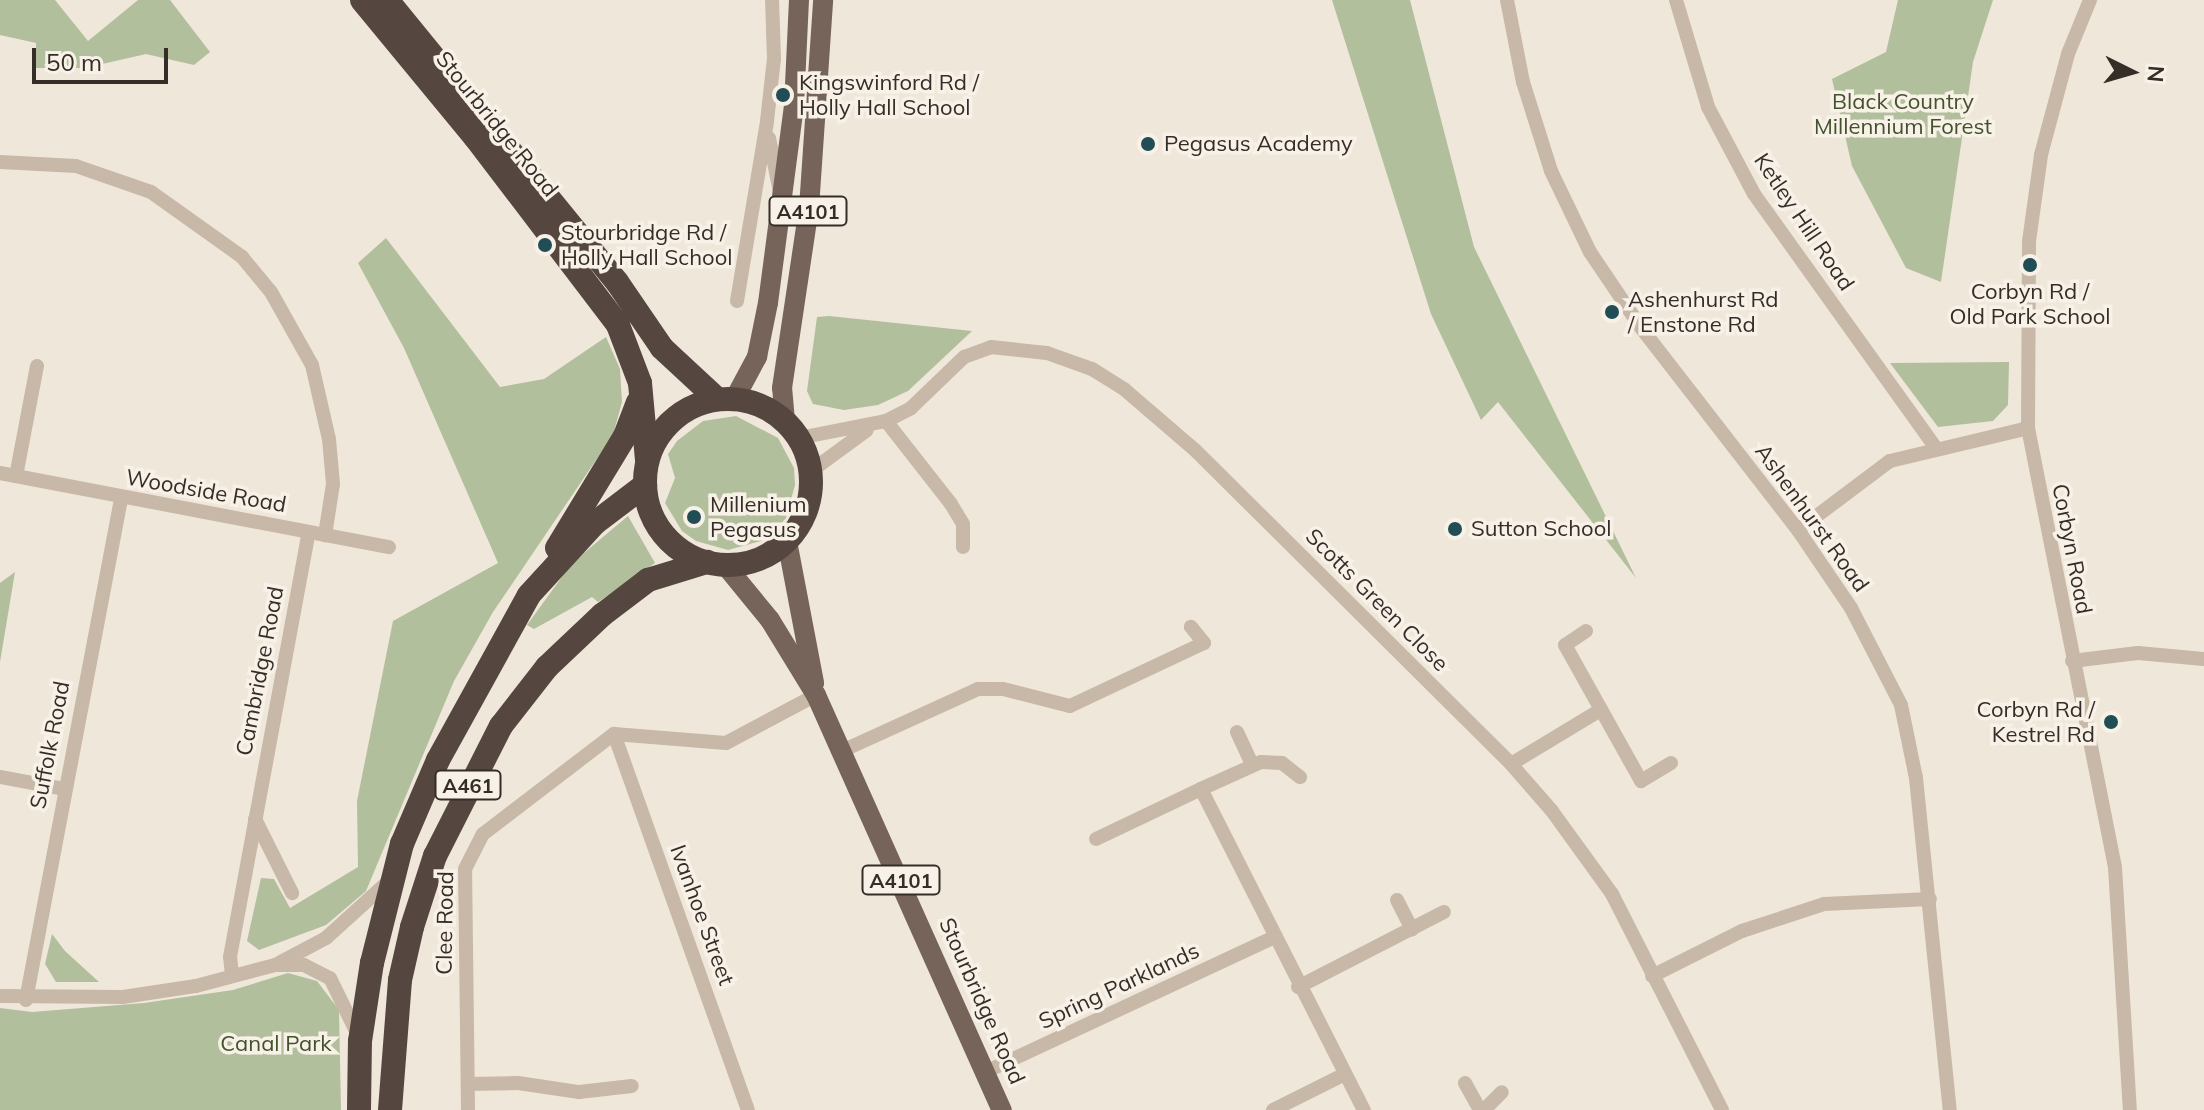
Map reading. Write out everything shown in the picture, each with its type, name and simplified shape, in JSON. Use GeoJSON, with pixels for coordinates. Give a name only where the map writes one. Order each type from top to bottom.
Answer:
{"type":"FeatureCollection","features":[{"type":"Feature","properties":{"kind":"highway","name":"Stourbridge Road"},"geometry":{"type":"LineString","coordinates":[[362,0],[599,295],[629,347],[640,383],[647,460]]}},
{"type":"Feature","properties":{"kind":"highway","name":"Stourbridge Road"},"geometry":{"type":"LineString","coordinates":[[387,0],[617,282],[662,348],[726,399]]}},
{"type":"Feature","properties":{"kind":"highway","name":"A461"},"geometry":{"type":"LineString","coordinates":[[359,1110],[360,1041],[372,963],[402,844],[463,707],[625,436],[640,383]]}},
{"type":"Feature","properties":{"kind":"highway"},"geometry":{"type":"LineString","coordinates":[[716,564],[682,552],[663,534],[650,511],[645,485],[647,460],[673,419],[726,399],[762,406],[792,430],[811,471],[807,508],[787,541]]}},
{"type":"Feature","properties":{"kind":"highway","name":"A461"},"geometry":{"type":"LineString","coordinates":[[529,595],[595,523],[645,485]]}},
{"type":"Feature","properties":{"kind":"highway","name":"A461"},"geometry":{"type":"LineString","coordinates":[[390,1110],[400,980],[412,927],[435,856],[501,726],[547,667],[602,615],[648,580],[769,554],[787,541]]}},
{"type":"Feature","properties":{"kind":"main road","name":"A4101"},"geometry":{"type":"LineString","coordinates":[[726,399],[749,377],[762,336],[782,200],[799,0]]}},
{"type":"Feature","properties":{"kind":"main road","name":"A4101"},"geometry":{"type":"LineString","coordinates":[[792,430],[782,388],[809,208],[823,0]]}},
{"type":"Feature","properties":{"kind":"main road","name":"Stourbridge Road"},"geometry":{"type":"LineString","coordinates":[[787,541],[816,695]]}},
{"type":"Feature","properties":{"kind":"main road","name":"Stourbridge Road"},"geometry":{"type":"LineString","coordinates":[[716,564],[770,620],[816,695],[844,750],[983,1073],[1002,1110]]}},
{"type":"Feature","properties":{"kind":"street"},"geometry":{"type":"LineString","coordinates":[[737,301],[767,121],[774,59],[772,0]]}},
{"type":"Feature","properties":{"kind":"street","name":"Ashenhurst Road"},"geometry":{"type":"LineString","coordinates":[[1507,0],[1523,82],[1551,171],[1590,252],[1642,329],[1798,530],[1851,608],[1901,705],[1916,778],[1950,1110]]}},
{"type":"Feature","properties":{"kind":"street","name":"Ketley Hill Road"},"geometry":{"type":"LineString","coordinates":[[1676,0],[1708,107],[1754,194],[1936,448]]}},
{"type":"Feature","properties":{"kind":"street","name":"Corbyn Road"},"geometry":{"type":"LineString","coordinates":[[2090,0],[2068,54],[2039,170],[2029,242],[2028,428],[2115,867],[2130,1110]]}},
{"type":"Feature","properties":{"kind":"street"},"geometry":{"type":"LineString","coordinates":[[767,121],[782,200]]}},
{"type":"Feature","properties":{"kind":"street"},"geometry":{"type":"LineString","coordinates":[[0,162],[76,166],[151,192],[181,208],[242,257],[271,292],[312,365],[329,439],[333,484],[325,535]]}},
{"type":"Feature","properties":{"kind":"street","name":"Scotts Green Close"},"geometry":{"type":"LineString","coordinates":[[811,471],[870,427],[911,408],[976,350],[1047,353],[1092,369],[1195,450],[1511,764],[1612,894],[1722,1110]]}},
{"type":"Feature","properties":{"kind":"street"},"geometry":{"type":"LineString","coordinates":[[16,476],[37,366]]}},
{"type":"Feature","properties":{"kind":"street"},"geometry":{"type":"LineString","coordinates":[[886,421],[957,514],[966,535],[963,547]]}},
{"type":"Feature","properties":{"kind":"street","name":"Scotts Green Close"},"geometry":{"type":"LineString","coordinates":[[792,430],[870,427]]}},
{"type":"Feature","properties":{"kind":"street"},"geometry":{"type":"LineString","coordinates":[[1798,530],[1890,461],[2028,428]]}},
{"type":"Feature","properties":{"kind":"street","name":"Woodside Road"},"geometry":{"type":"LineString","coordinates":[[0,473],[121,499],[389,547]]}},
{"type":"Feature","properties":{"kind":"street","name":"Suffolk Road"},"geometry":{"type":"LineString","coordinates":[[26,1000],[121,499]]}},
{"type":"Feature","properties":{"kind":"street","name":"Cambridge Road"},"geometry":{"type":"LineString","coordinates":[[232,975],[230,957],[309,532]]}},
{"type":"Feature","properties":{"kind":"street"},"geometry":{"type":"LineString","coordinates":[[844,750],[978,689],[1003,689],[1070,706],[1204,643],[1191,627]]}},
{"type":"Feature","properties":{"kind":"street"},"geometry":{"type":"LineString","coordinates":[[1586,631],[1565,645],[1599,711],[1641,781],[1671,763]]}},
{"type":"Feature","properties":{"kind":"street"},"geometry":{"type":"LineString","coordinates":[[2072,661],[2138,653],[2204,659]]}},
{"type":"Feature","properties":{"kind":"street"},"geometry":{"type":"LineString","coordinates":[[614,734],[726,743],[816,695]]}},
{"type":"Feature","properties":{"kind":"street"},"geometry":{"type":"LineString","coordinates":[[1511,764],[1599,711]]}},
{"type":"Feature","properties":{"kind":"street"},"geometry":{"type":"LineString","coordinates":[[1237,732],[1252,764]]}},
{"type":"Feature","properties":{"kind":"street","name":"Clee Road"},"geometry":{"type":"LineString","coordinates":[[468,1110],[465,869],[474,846],[515,807],[614,734]]}},
{"type":"Feature","properties":{"kind":"street","name":"Ivanhoe Street"},"geometry":{"type":"LineString","coordinates":[[614,734],[748,1110]]}},
{"type":"Feature","properties":{"kind":"street"},"geometry":{"type":"LineString","coordinates":[[1096,839],[1252,764],[1282,763],[1300,777]]}},
{"type":"Feature","properties":{"kind":"street"},"geometry":{"type":"LineString","coordinates":[[0,777],[64,789]]}},
{"type":"Feature","properties":{"kind":"street"},"geometry":{"type":"LineString","coordinates":[[1201,789],[1272,938],[1364,1110]]}},
{"type":"Feature","properties":{"kind":"street"},"geometry":{"type":"LineString","coordinates":[[255,819],[292,893]]}},
{"type":"Feature","properties":{"kind":"street"},"geometry":{"type":"LineString","coordinates":[[275,965],[326,938],[394,876]]}},
{"type":"Feature","properties":{"kind":"street"},"geometry":{"type":"LineString","coordinates":[[1652,976],[1742,931],[1824,904],[1930,899]]}},
{"type":"Feature","properties":{"kind":"street"},"geometry":{"type":"LineString","coordinates":[[1397,900],[1412,929]]}},
{"type":"Feature","properties":{"kind":"street"},"geometry":{"type":"LineString","coordinates":[[1298,987],[1444,912]]}},
{"type":"Feature","properties":{"kind":"street","name":"Spring Parklands"},"geometry":{"type":"LineString","coordinates":[[983,1073],[1272,938]]}},
{"type":"Feature","properties":{"kind":"street"},"geometry":{"type":"LineString","coordinates":[[0,996],[26,1000],[165,993],[275,965],[304,965],[330,978],[360,1041]]}},
{"type":"Feature","properties":{"kind":"street"},"geometry":{"type":"LineString","coordinates":[[1273,1110],[1345,1074]]}},
{"type":"Feature","properties":{"kind":"street"},"geometry":{"type":"LineString","coordinates":[[468,1084],[518,1083],[579,1092],[632,1086]]}},
{"type":"Feature","properties":{"kind":"street"},"geometry":{"type":"LineString","coordinates":[[1465,1083],[1482,1110],[1502,1092]]}},
{"type":"Feature","properties":{"kind":"green space"},"geometry":{"type":"Polygon","coordinates":[[[0,0],[55,0],[88,41],[138,0],[170,0],[210,52],[194,65],[146,54],[85,68],[36,68],[36,43],[0,35],[0,0]]]}},
{"type":"Feature","properties":{"kind":"green space"},"geometry":{"type":"Polygon","coordinates":[[[1332,0],[1410,0],[1474,247],[1636,578],[1498,402],[1481,420],[1431,314],[1332,0]]]}},
{"type":"Feature","properties":{"kind":"green space","name":"Black Country Millennium Forest"},"geometry":{"type":"Polygon","coordinates":[[[1898,0],[1993,0],[1973,62],[1941,282],[1906,268],[1852,166],[1832,79],[1886,52],[1898,0]]]}},
{"type":"Feature","properties":{"kind":"green space"},"geometry":{"type":"Polygon","coordinates":[[[386,238],[500,387],[544,379],[606,337],[620,369],[622,402],[613,435],[493,612],[454,681],[366,891],[326,925],[259,950],[247,941],[261,878],[274,879],[290,908],[358,867],[357,801],[393,621],[498,563],[404,348],[358,263],[386,238]]]}},
{"type":"Feature","properties":{"kind":"green space"},"geometry":{"type":"Polygon","coordinates":[[[817,317],[972,331],[908,391],[878,405],[844,410],[813,404],[807,391],[817,317]]]}},
{"type":"Feature","properties":{"kind":"green space"},"geometry":{"type":"Polygon","coordinates":[[[2009,362],[2008,405],[1993,421],[1938,427],[1890,363],[2009,362]]]}},
{"type":"Feature","properties":{"kind":"green space"},"geometry":{"type":"Polygon","coordinates":[[[736,416],[778,438],[794,468],[795,485],[786,518],[775,531],[761,541],[728,550],[696,541],[682,531],[665,503],[675,478],[668,454],[677,441],[703,421],[736,416]]]}},
{"type":"Feature","properties":{"kind":"green space"},"geometry":{"type":"Polygon","coordinates":[[[628,516],[655,563],[598,602],[592,597],[534,629],[527,625],[572,563],[628,516]]]}},
{"type":"Feature","properties":{"kind":"green space"},"geometry":{"type":"Polygon","coordinates":[[[15,572],[0,662],[0,583],[15,572]]]}},
{"type":"Feature","properties":{"kind":"green space"},"geometry":{"type":"Polygon","coordinates":[[[52,934],[65,951],[99,982],[56,982],[45,964],[52,934]]]}},
{"type":"Feature","properties":{"kind":"green space","name":"Canal Park"},"geometry":{"type":"Polygon","coordinates":[[[288,973],[317,981],[339,1010],[341,1110],[0,1110],[0,1008],[32,1012],[144,1003],[233,990],[288,973]]]}},
{"type":"Feature","properties":{"kind":"place","name":"Kingswinford Rd / Holly Hall School"},"geometry":{"type":"Point","coordinates":[783,95]}},
{"type":"Feature","properties":{"kind":"place","name":"Pegasus Academy"},"geometry":{"type":"Point","coordinates":[1148,144]}},
{"type":"Feature","properties":{"kind":"place","name":"Stourbridge Rd / Holly Hall School"},"geometry":{"type":"Point","coordinates":[545,245]}},
{"type":"Feature","properties":{"kind":"place","name":"Corbyn Rd / Old Park School"},"geometry":{"type":"Point","coordinates":[2030,265]}},
{"type":"Feature","properties":{"kind":"place","name":"Ashenhurst Rd / Enstone Rd"},"geometry":{"type":"Point","coordinates":[1612,312]}},
{"type":"Feature","properties":{"kind":"place","name":"Millenium Pegasus"},"geometry":{"type":"Point","coordinates":[694,517]}},
{"type":"Feature","properties":{"kind":"place","name":"Sutton School"},"geometry":{"type":"Point","coordinates":[1455,529]}},
{"type":"Feature","properties":{"kind":"place","name":"Corbyn Rd / Kestrel Rd"},"geometry":{"type":"Point","coordinates":[2111,722]}}]}
